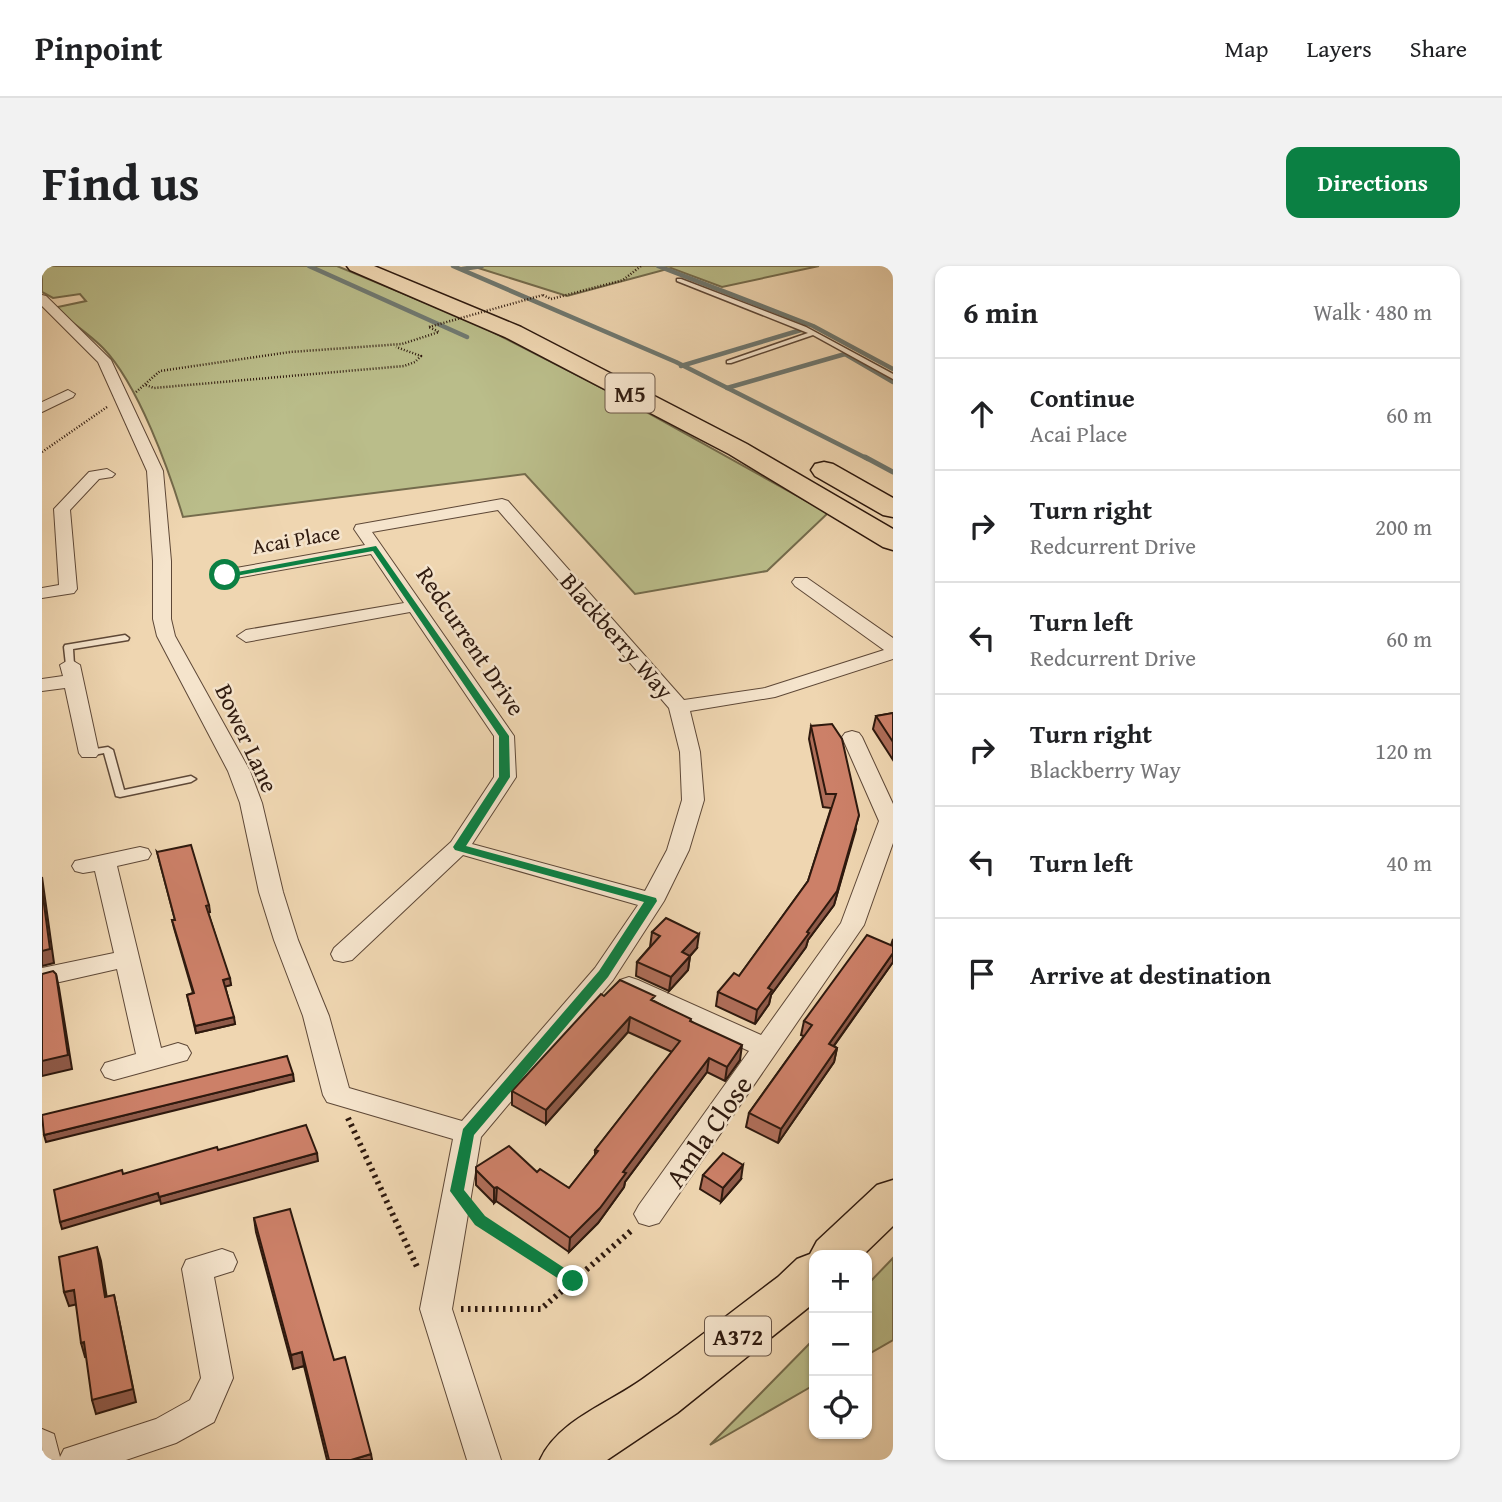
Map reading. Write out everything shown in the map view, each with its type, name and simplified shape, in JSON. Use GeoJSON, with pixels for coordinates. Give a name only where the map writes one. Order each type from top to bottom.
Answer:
{"type":"FeatureCollection","features":[{"type":"Feature","properties":{"kind":"highway","name":"M5"},"geometry":{"type":"LineString","coordinates":[[357,266],[513,332],[738,449],[893,541]]}},
{"type":"Feature","properties":{"kind":"highway","name":"M5"},"geometry":{"type":"LineString","coordinates":[[404,266],[656,382],[760,435]]}},
{"type":"Feature","properties":{"kind":"highway"},"geometry":{"type":"LineString","coordinates":[[805,460],[893,509]]}},
{"type":"Feature","properties":{"kind":"main road"},"geometry":{"type":"LineString","coordinates":[[838,1250],[893,1198]]}},
{"type":"Feature","properties":{"kind":"main road","name":"A372"},"geometry":{"type":"LineString","coordinates":[[566,1460],[609,1428],[659,1397],[809,1278]]}},
{"type":"Feature","properties":{"kind":"street","name":"Bower Lane"},"geometry":{"type":"LineString","coordinates":[[42,299],[99,354],[129,396],[155,471],[162,562],[162,619],[166,636],[239,771],[253,814],[271,892],[286,940],[316,1016],[337,1095]]}},
{"type":"Feature","properties":{"kind":"street"},"geometry":{"type":"LineString","coordinates":[[68,589],[68,572],[61,533],[62,509],[97,472]]}},
{"type":"Feature","properties":{"kind":"street","name":"Redcurrent Drive"},"geometry":{"type":"LineString","coordinates":[[343,954],[459,847],[505,777],[504,736],[362,529],[502,504]]}},
{"type":"Feature","properties":{"kind":"street","name":"Blackberry Way"},"geometry":{"type":"LineString","coordinates":[[484,1460],[436,1309],[468,1133],[604,974],[652,901],[678,850],[693,800],[691,752],[679,707],[502,504]]}},
{"type":"Feature","properties":{"kind":"street"},"geometry":{"type":"LineString","coordinates":[[42,535],[61,533]]}},
{"type":"Feature","properties":{"kind":"street","name":"Acai Place"},"geometry":{"type":"LineString","coordinates":[[225,575],[376,548]]}},
{"type":"Feature","properties":{"kind":"street"},"geometry":{"type":"LineString","coordinates":[[801,582],[893,647]]}},
{"type":"Feature","properties":{"kind":"street"},"geometry":{"type":"LineString","coordinates":[[42,593],[68,589],[86,592]]}},
{"type":"Feature","properties":{"kind":"street"},"geometry":{"type":"LineString","coordinates":[[246,636],[415,606]]}},
{"type":"Feature","properties":{"kind":"street"},"geometry":{"type":"LineString","coordinates":[[679,707],[768,693],[893,653]]}},
{"type":"Feature","properties":{"kind":"street"},"geometry":{"type":"LineString","coordinates":[[42,685],[71,673],[89,753]]}},
{"type":"Feature","properties":{"kind":"street"},"geometry":{"type":"LineString","coordinates":[[852,737],[891,822]]}},
{"type":"Feature","properties":{"kind":"street","name":"Amla Close"},"geometry":{"type":"LineString","coordinates":[[649,1214],[852,925],[891,822]]}},
{"type":"Feature","properties":{"kind":"street"},"geometry":{"type":"LineString","coordinates":[[459,847],[652,901]]}},
{"type":"Feature","properties":{"kind":"street"},"geometry":{"type":"LineString","coordinates":[[140,854],[93,863],[126,959],[151,1060]]}},
{"type":"Feature","properties":{"kind":"street"},"geometry":{"type":"LineString","coordinates":[[42,977],[126,959]]}},
{"type":"Feature","properties":{"kind":"street"},"geometry":{"type":"LineString","coordinates":[[604,974],[766,1048]]}},
{"type":"Feature","properties":{"kind":"street"},"geometry":{"type":"LineString","coordinates":[[114,1070],[177,1053]]}},
{"type":"Feature","properties":{"kind":"street"},"geometry":{"type":"LineString","coordinates":[[337,1095],[468,1133]]}},
{"type":"Feature","properties":{"kind":"street"},"geometry":{"type":"LineString","coordinates":[[76,1460],[163,1432],[202,1411],[217,1378],[197,1269],[222,1262]]}},
{"type":"Feature","properties":{"kind":"street"},"geometry":{"type":"LineString","coordinates":[[42,1445],[44,1460]]}},
{"type":"Feature","properties":{"kind":"lane"},"geometry":{"type":"LineString","coordinates":[[679,280],[814,333],[893,377]]}},
{"type":"Feature","properties":{"kind":"lane"},"geometry":{"type":"LineString","coordinates":[[729,362],[814,333]]}},
{"type":"Feature","properties":{"kind":"lane"},"geometry":{"type":"LineString","coordinates":[[71,673],[68,648],[125,638]]}},
{"type":"Feature","properties":{"kind":"lane"},"geometry":{"type":"LineString","coordinates":[[89,753],[108,750],[120,794],[191,779]]}},
{"type":"Feature","properties":{"kind":"path"},"geometry":{"type":"LineString","coordinates":[[154,388],[146,384],[151,376],[160,371],[290,352],[383,346],[423,339],[439,332],[429,327],[543,295],[551,299],[623,280],[641,266]]}},
{"type":"Feature","properties":{"kind":"path"},"geometry":{"type":"LineString","coordinates":[[416,352],[415,346],[423,339]]}},
{"type":"Feature","properties":{"kind":"path"},"geometry":{"type":"LineString","coordinates":[[42,452],[102,408],[154,388],[404,366],[415,362],[421,356],[401,347],[383,346]]}},
{"type":"Feature","properties":{"kind":"path"},"geometry":{"type":"LineString","coordinates":[[337,1095],[436,1309],[541,1309],[649,1214]]}},
{"type":"Feature","properties":{"kind":"path"},"geometry":{"type":"LineString","coordinates":[[457,1191],[480,1221],[573,1281]]}},
{"type":"Feature","properties":{"kind":"green space"},"geometry":{"type":"Polygon","coordinates":[[[42,266],[337,266],[479,325],[612,393],[828,513],[767,571],[635,594],[525,474],[183,517],[161,452],[128,383],[103,348],[53,308],[86,301],[80,294],[53,298],[42,292],[42,266]]]}},
{"type":"Feature","properties":{"kind":"green space"},"geometry":{"type":"Polygon","coordinates":[[[472,266],[819,266],[722,287],[671,268],[567,296],[472,266]]]}},
{"type":"Feature","properties":{"kind":"green space"},"geometry":{"type":"Polygon","coordinates":[[[893,1258],[893,1340],[872,1352],[872,1313],[872,1280],[893,1258]]]}},
{"type":"Feature","properties":{"kind":"green space"},"geometry":{"type":"Polygon","coordinates":[[[809,1344],[809,1388],[710,1445],[809,1344]]]}},
{"type":"Feature","properties":{"kind":"building"},"geometry":{"type":"Polygon","coordinates":[[[893,713],[893,742],[876,716],[893,713]]]}},
{"type":"Feature","properties":{"kind":"building"},"geometry":{"type":"Polygon","coordinates":[[[832,724],[842,739],[859,815],[837,891],[768,988],[772,990],[757,1010],[718,992],[734,973],[739,976],[808,881],[836,794],[826,794],[811,726],[832,724]]]}},
{"type":"Feature","properties":{"kind":"building"},"geometry":{"type":"Polygon","coordinates":[[[191,845],[209,905],[206,906],[230,978],[223,980],[234,1017],[195,1026],[187,995],[194,993],[172,920],[175,920],[157,852],[191,845]]]}},
{"type":"Feature","properties":{"kind":"building"},"geometry":{"type":"Polygon","coordinates":[[[42,889],[50,949],[42,951],[42,889]]]}},
{"type":"Feature","properties":{"kind":"building"},"geometry":{"type":"Polygon","coordinates":[[[666,918],[699,934],[682,952],[690,956],[671,977],[637,962],[660,936],[652,932],[666,918]]]}},
{"type":"Feature","properties":{"kind":"building"},"geometry":{"type":"Polygon","coordinates":[[[867,935],[893,946],[893,953],[829,1044],[837,1048],[781,1129],[749,1113],[812,1025],[804,1021],[867,935]]]}},
{"type":"Feature","properties":{"kind":"building"},"geometry":{"type":"Polygon","coordinates":[[[53,971],[56,974],[68,1055],[42,1061],[42,974],[53,971]]]}},
{"type":"Feature","properties":{"kind":"building"},"geometry":{"type":"Polygon","coordinates":[[[620,980],[655,996],[651,1000],[691,1019],[690,1021],[742,1045],[727,1067],[709,1058],[623,1172],[626,1173],[600,1208],[570,1238],[497,1187],[494,1188],[476,1167],[509,1146],[537,1172],[540,1169],[569,1188],[598,1151],[595,1150],[680,1041],[630,1017],[546,1110],[512,1091],[601,994],[604,996],[620,980]]]}},
{"type":"Feature","properties":{"kind":"building"},"geometry":{"type":"Polygon","coordinates":[[[287,1056],[293,1074],[44,1135],[42,1115],[287,1056]]]}},
{"type":"Feature","properties":{"kind":"building"},"geometry":{"type":"Polygon","coordinates":[[[306,1125],[317,1153],[159,1197],[158,1193],[60,1222],[54,1190],[122,1170],[123,1174],[306,1125]]]}},
{"type":"Feature","properties":{"kind":"building"},"geometry":{"type":"Polygon","coordinates":[[[723,1153],[743,1165],[723,1188],[703,1175],[723,1153]]]}},
{"type":"Feature","properties":{"kind":"building"},"geometry":{"type":"Polygon","coordinates":[[[290,1209],[334,1360],[345,1357],[371,1454],[351,1460],[329,1460],[302,1352],[291,1355],[254,1218],[290,1209]]]}},
{"type":"Feature","properties":{"kind":"building"},"geometry":{"type":"Polygon","coordinates":[[[97,1247],[105,1297],[114,1295],[133,1389],[92,1400],[74,1290],[64,1292],[59,1257],[97,1247]]]}},
{"type":"Feature","properties":{"kind":"waterway"},"geometry":{"type":"LineString","coordinates":[[309,266],[467,337]]}},
{"type":"Feature","properties":{"kind":"waterway"},"geometry":{"type":"LineString","coordinates":[[453,266],[683,365]]}},
{"type":"Feature","properties":{"kind":"waterway"},"geometry":{"type":"LineString","coordinates":[[462,269],[482,266]]}},
{"type":"Feature","properties":{"kind":"waterway"},"geometry":{"type":"LineString","coordinates":[[658,266],[813,326],[893,369]]}},
{"type":"Feature","properties":{"kind":"waterway"},"geometry":{"type":"LineString","coordinates":[[683,365],[801,330]]}},
{"type":"Feature","properties":{"kind":"waterway"},"geometry":{"type":"LineString","coordinates":[[727,388],[845,354],[893,382]]}},
{"type":"Feature","properties":{"kind":"waterway"},"geometry":{"type":"LineString","coordinates":[[683,365],[727,388]]}},
{"type":"Feature","properties":{"kind":"waterway"},"geometry":{"type":"LineString","coordinates":[[727,388],[868,459]]}},
{"type":"Feature","properties":{"kind":"waterway"},"geometry":{"type":"LineString","coordinates":[[865,457],[893,472]]}},
{"type":"Feature","properties":{"kind":"route"},"geometry":{"type":"LineString","coordinates":[[225,575],[376,548],[504,736],[505,777],[459,847],[652,901],[604,974],[468,1133],[457,1191],[480,1221],[573,1281]]}}]}
